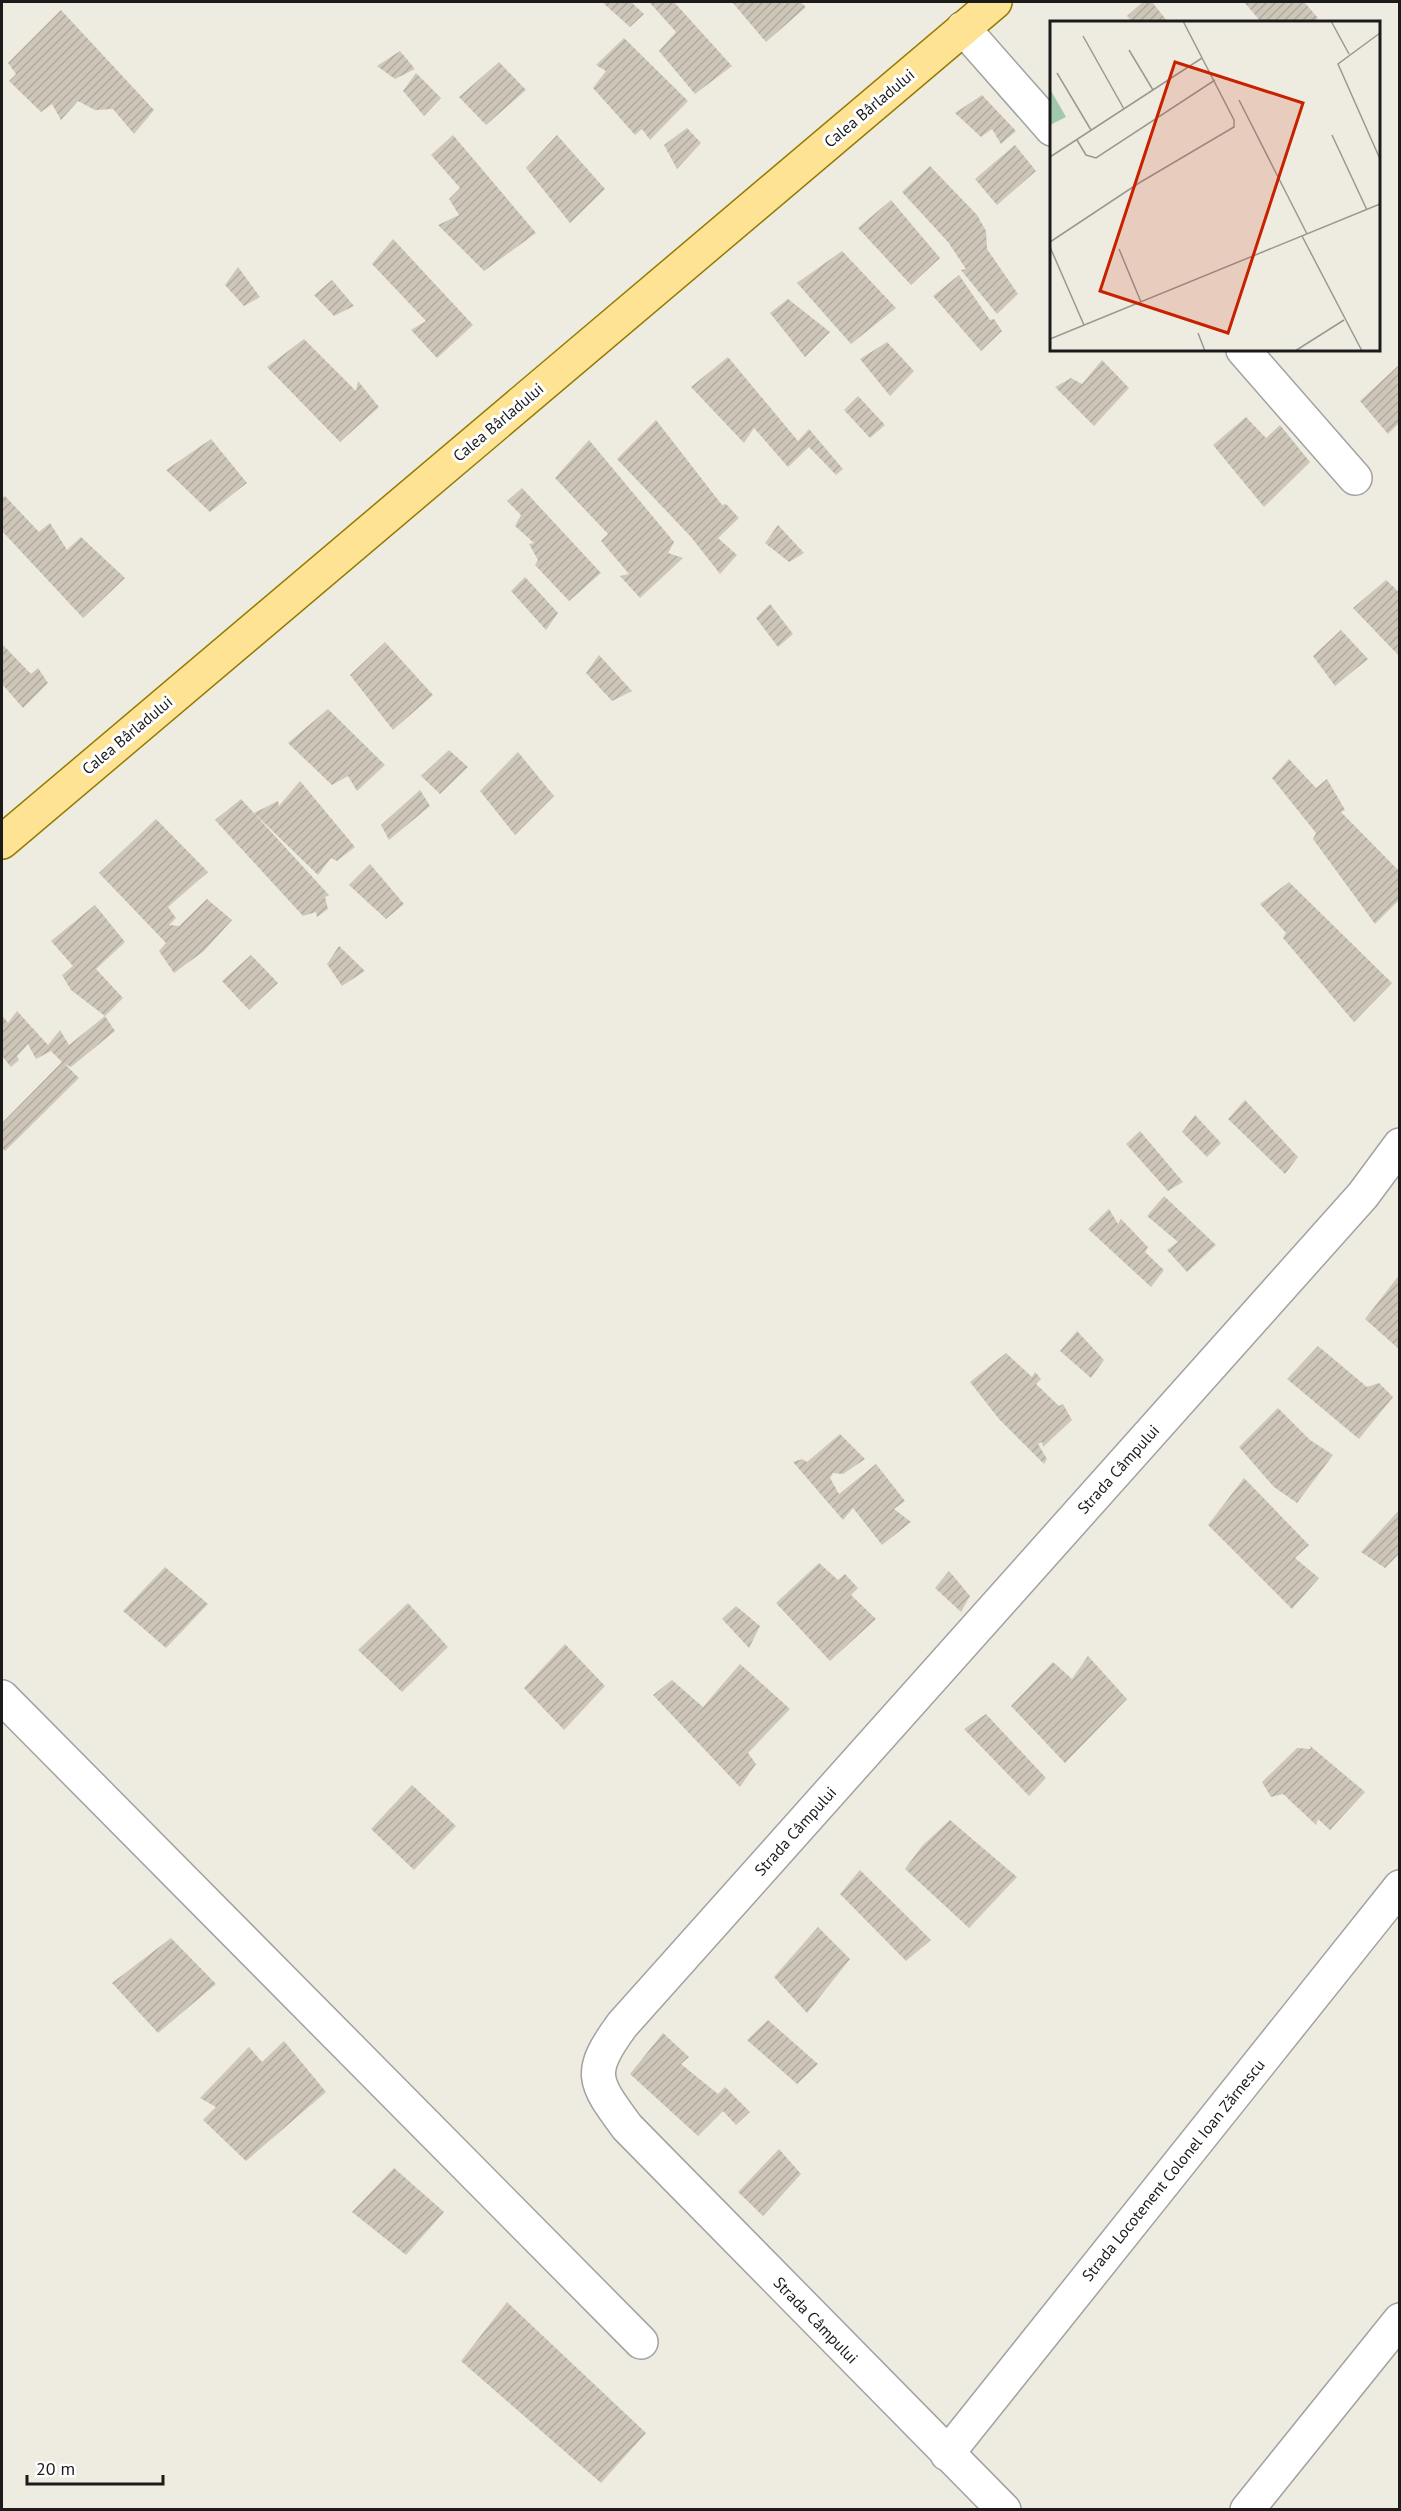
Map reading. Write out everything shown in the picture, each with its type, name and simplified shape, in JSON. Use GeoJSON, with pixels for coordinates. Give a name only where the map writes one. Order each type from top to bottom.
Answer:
{"type":"FeatureCollection","features":[{"type":"Feature","properties":{"kind":"main road","name":"Calea Bârladului"},"geometry":{"type":"LineString","coordinates":[[2,842],[995,2]]}},
{"type":"Feature","properties":{"kind":"street"},"geometry":{"type":"LineString","coordinates":[[963,28],[1050,127]]}},
{"type":"Feature","properties":{"kind":"street"},"geometry":{"type":"LineString","coordinates":[[1244,351],[1354,478]]}},
{"type":"Feature","properties":{"kind":"street","name":"Strada Câmpului"},"geometry":{"type":"LineString","coordinates":[[1004,2510],[627,2127],[606,2099],[597,2077],[601,2053],[622,2025],[1363,1196],[1400,1145]]}},
{"type":"Feature","properties":{"kind":"street"},"geometry":{"type":"LineString","coordinates":[[2,1696],[641,2342]]}},
{"type":"Feature","properties":{"kind":"street","name":"Strada Locotenent Colonel Ioan Zărnescu"},"geometry":{"type":"LineString","coordinates":[[947,2454],[1400,1887]]}},
{"type":"Feature","properties":{"kind":"street"},"geometry":{"type":"LineString","coordinates":[[1247,2510],[1400,2320]]}},
{"type":"Feature","properties":{"kind":"building"},"geometry":{"type":"Polygon","coordinates":[[[602,2],[631,2],[644,14],[630,27],[602,2]]]}},
{"type":"Feature","properties":{"kind":"building"},"geometry":{"type":"Polygon","coordinates":[[[674,2],[732,66],[695,94],[659,51],[676,32],[650,3],[674,2]]]}},
{"type":"Feature","properties":{"kind":"building"},"geometry":{"type":"Polygon","coordinates":[[[732,2],[800,2],[806,7],[766,42],[732,2]]]}},
{"type":"Feature","properties":{"kind":"building"},"geometry":{"type":"Polygon","coordinates":[[[1143,2],[1152,2],[1167,21],[1132,21],[1127,16],[1143,2]]]}},
{"type":"Feature","properties":{"kind":"building"},"geometry":{"type":"Polygon","coordinates":[[[1244,2],[1304,2],[1318,18],[1314,21],[1260,21],[1244,2]]]}},
{"type":"Feature","properties":{"kind":"building"},"geometry":{"type":"Polygon","coordinates":[[[61,10],[154,110],[134,134],[113,109],[95,110],[78,101],[61,120],[52,104],[41,112],[9,81],[16,74],[8,63],[61,10]]]}},
{"type":"Feature","properties":{"kind":"building"},"geometry":{"type":"Polygon","coordinates":[[[624,38],[688,101],[650,140],[642,129],[635,135],[593,88],[606,71],[596,65],[624,38]]]}},
{"type":"Feature","properties":{"kind":"building"},"geometry":{"type":"Polygon","coordinates":[[[400,51],[415,69],[395,79],[377,66],[400,51]]]}},
{"type":"Feature","properties":{"kind":"building"},"geometry":{"type":"Polygon","coordinates":[[[499,62],[526,90],[486,125],[459,97],[499,62]]]}},
{"type":"Feature","properties":{"kind":"building"},"geometry":{"type":"Polygon","coordinates":[[[416,73],[441,98],[424,116],[403,91],[416,73]]]}},
{"type":"Feature","properties":{"kind":"building"},"geometry":{"type":"Polygon","coordinates":[[[982,95],[1016,131],[1001,144],[992,129],[981,137],[955,113],[982,95]]]}},
{"type":"Feature","properties":{"kind":"building"},"geometry":{"type":"Polygon","coordinates":[[[687,128],[701,143],[677,169],[664,145],[687,128]]]}},
{"type":"Feature","properties":{"kind":"building"},"geometry":{"type":"Polygon","coordinates":[[[453,135],[536,233],[484,271],[438,225],[459,215],[449,199],[460,188],[431,155],[453,135]]]}},
{"type":"Feature","properties":{"kind":"building"},"geometry":{"type":"Polygon","coordinates":[[[557,135],[605,189],[570,223],[526,168],[557,135]]]}},
{"type":"Feature","properties":{"kind":"building"},"geometry":{"type":"Polygon","coordinates":[[[1015,145],[1036,171],[997,205],[975,179],[1015,145]]]}},
{"type":"Feature","properties":{"kind":"building"},"geometry":{"type":"Polygon","coordinates":[[[930,166],[977,215],[986,231],[987,249],[1018,294],[997,314],[961,270],[966,269],[948,242],[902,192],[930,166]]]}},
{"type":"Feature","properties":{"kind":"building"},"geometry":{"type":"Polygon","coordinates":[[[891,200],[940,258],[911,285],[858,228],[891,200]]]}},
{"type":"Feature","properties":{"kind":"building"},"geometry":{"type":"Polygon","coordinates":[[[393,239],[473,325],[437,358],[411,330],[426,321],[372,264],[393,239]]]}},
{"type":"Feature","properties":{"kind":"building"},"geometry":{"type":"Polygon","coordinates":[[[842,251],[896,308],[851,344],[797,283],[842,251]]]}},
{"type":"Feature","properties":{"kind":"building"},"geometry":{"type":"Polygon","coordinates":[[[238,267],[260,297],[244,306],[225,285],[238,267]]]}},
{"type":"Feature","properties":{"kind":"building"},"geometry":{"type":"Polygon","coordinates":[[[959,275],[990,320],[994,319],[1002,331],[981,351],[933,296],[959,275]]]}},
{"type":"Feature","properties":{"kind":"building"},"geometry":{"type":"Polygon","coordinates":[[[332,280],[354,306],[334,316],[314,295],[332,280]]]}},
{"type":"Feature","properties":{"kind":"building"},"geometry":{"type":"Polygon","coordinates":[[[788,299],[830,332],[805,357],[770,313],[788,299]]]}},
{"type":"Feature","properties":{"kind":"building"},"geometry":{"type":"Polygon","coordinates":[[[304,339],[356,391],[358,381],[379,407],[340,442],[267,367],[304,339]]]}},
{"type":"Feature","properties":{"kind":"building"},"geometry":{"type":"Polygon","coordinates":[[[887,342],[914,371],[890,396],[860,359],[887,342]]]}},
{"type":"Feature","properties":{"kind":"building"},"geometry":{"type":"Polygon","coordinates":[[[728,357],[798,441],[809,429],[843,469],[836,475],[809,447],[788,467],[754,428],[744,443],[691,387],[728,357]]]}},
{"type":"Feature","properties":{"kind":"building"},"geometry":{"type":"Polygon","coordinates":[[[1102,360],[1129,388],[1094,426],[1055,387],[1071,378],[1082,384],[1102,360]]]}},
{"type":"Feature","properties":{"kind":"building"},"geometry":{"type":"Polygon","coordinates":[[[1400,364],[1400,422],[1388,434],[1360,401],[1400,364]]]}},
{"type":"Feature","properties":{"kind":"building"},"geometry":{"type":"Polygon","coordinates":[[[858,396],[885,425],[870,438],[844,410],[858,396]]]}},
{"type":"Feature","properties":{"kind":"building"},"geometry":{"type":"Polygon","coordinates":[[[1246,417],[1266,438],[1280,425],[1310,462],[1264,507],[1213,445],[1246,417]]]}},
{"type":"Feature","properties":{"kind":"building"},"geometry":{"type":"Polygon","coordinates":[[[656,420],[722,505],[726,504],[739,518],[718,538],[737,555],[720,574],[691,537],[617,459],[656,420]]]}},
{"type":"Feature","properties":{"kind":"building"},"geometry":{"type":"Polygon","coordinates":[[[211,439],[247,483],[210,512],[166,470],[211,439]]]}},
{"type":"Feature","properties":{"kind":"building"},"geometry":{"type":"Polygon","coordinates":[[[589,440],[674,542],[668,553],[683,558],[640,598],[620,576],[629,574],[601,541],[608,534],[555,478],[589,440]]]}},
{"type":"Feature","properties":{"kind":"building"},"geometry":{"type":"Polygon","coordinates":[[[522,488],[601,573],[569,601],[535,565],[538,560],[529,544],[534,543],[515,526],[521,515],[507,501],[522,488]]]}},
{"type":"Feature","properties":{"kind":"building"},"geometry":{"type":"Polygon","coordinates":[[[5,496],[39,532],[50,523],[67,550],[81,537],[125,578],[83,618],[2,531],[2,498],[5,496]]]}},
{"type":"Feature","properties":{"kind":"building"},"geometry":{"type":"Polygon","coordinates":[[[778,525],[804,553],[789,562],[765,543],[778,525]]]}},
{"type":"Feature","properties":{"kind":"building"},"geometry":{"type":"Polygon","coordinates":[[[525,577],[558,613],[546,630],[511,591],[525,577]]]}},
{"type":"Feature","properties":{"kind":"building"},"geometry":{"type":"Polygon","coordinates":[[[1386,580],[1400,593],[1400,657],[1353,608],[1386,580]]]}},
{"type":"Feature","properties":{"kind":"building"},"geometry":{"type":"Polygon","coordinates":[[[770,604],[793,634],[778,647],[756,618],[770,604]]]}},
{"type":"Feature","properties":{"kind":"building"},"geometry":{"type":"Polygon","coordinates":[[[1341,630],[1368,659],[1335,686],[1313,656],[1341,630]]]}},
{"type":"Feature","properties":{"kind":"building"},"geometry":{"type":"Polygon","coordinates":[[[385,642],[433,695],[393,730],[350,675],[385,642]]]}},
{"type":"Feature","properties":{"kind":"building"},"geometry":{"type":"Polygon","coordinates":[[[2,644],[31,674],[38,668],[48,683],[23,708],[2,684],[2,644]]]}},
{"type":"Feature","properties":{"kind":"building"},"geometry":{"type":"Polygon","coordinates":[[[599,655],[632,691],[612,701],[586,673],[599,655]]]}},
{"type":"Feature","properties":{"kind":"building"},"geometry":{"type":"Polygon","coordinates":[[[328,709],[385,765],[357,791],[348,776],[332,785],[288,743],[328,709]]]}},
{"type":"Feature","properties":{"kind":"building"},"geometry":{"type":"Polygon","coordinates":[[[449,750],[468,767],[440,794],[421,776],[449,750]]]}},
{"type":"Feature","properties":{"kind":"building"},"geometry":{"type":"Polygon","coordinates":[[[518,752],[554,796],[515,835],[480,791],[518,752]]]}},
{"type":"Feature","properties":{"kind":"building"},"geometry":{"type":"Polygon","coordinates":[[[1289,759],[1316,788],[1327,779],[1345,810],[1341,812],[1400,872],[1400,899],[1375,924],[1313,839],[1316,833],[1272,778],[1289,759]]]}},
{"type":"Feature","properties":{"kind":"building"},"geometry":{"type":"Polygon","coordinates":[[[300,781],[355,847],[337,861],[331,858],[318,875],[254,813],[278,801],[279,806],[300,781]]]}},
{"type":"Feature","properties":{"kind":"building"},"geometry":{"type":"Polygon","coordinates":[[[420,790],[430,806],[389,840],[381,825],[420,790]]]}},
{"type":"Feature","properties":{"kind":"building"},"geometry":{"type":"Polygon","coordinates":[[[241,799],[329,895],[325,897],[328,909],[317,917],[316,912],[303,916],[215,820],[241,799]]]}},
{"type":"Feature","properties":{"kind":"building"},"geometry":{"type":"Polygon","coordinates":[[[156,819],[208,872],[168,907],[176,918],[169,925],[179,926],[207,899],[232,920],[204,951],[174,973],[159,951],[166,943],[99,873],[156,819]]]}},
{"type":"Feature","properties":{"kind":"building"},"geometry":{"type":"Polygon","coordinates":[[[370,864],[404,904],[386,919],[349,885],[370,864]]]}},
{"type":"Feature","properties":{"kind":"building"},"geometry":{"type":"Polygon","coordinates":[[[1289,882],[1392,983],[1354,1022],[1283,938],[1286,933],[1260,904],[1289,882]]]}},
{"type":"Feature","properties":{"kind":"building"},"geometry":{"type":"Polygon","coordinates":[[[95,905],[125,942],[96,969],[123,998],[105,1016],[71,990],[62,975],[73,966],[51,941],[95,905]]]}},
{"type":"Feature","properties":{"kind":"building"},"geometry":{"type":"Polygon","coordinates":[[[339,946],[365,971],[342,986],[327,964],[339,946]]]}},
{"type":"Feature","properties":{"kind":"building"},"geometry":{"type":"Polygon","coordinates":[[[251,955],[278,983],[249,1010],[222,981],[251,955]]]}},
{"type":"Feature","properties":{"kind":"building"},"geometry":{"type":"Polygon","coordinates":[[[17,1011],[48,1045],[60,1030],[69,1045],[105,1016],[115,1031],[71,1067],[65,1064],[79,1078],[5,1151],[2,1148],[2,1123],[62,1062],[51,1051],[36,1059],[28,1044],[17,1056],[19,1060],[11,1067],[2,1056],[2,1015],[8,1023],[17,1011]]]}},
{"type":"Feature","properties":{"kind":"building"},"geometry":{"type":"Polygon","coordinates":[[[1245,1100],[1298,1157],[1285,1174],[1228,1119],[1245,1100]]]}},
{"type":"Feature","properties":{"kind":"building"},"geometry":{"type":"Polygon","coordinates":[[[1195,1115],[1221,1143],[1207,1157],[1182,1132],[1195,1115]]]}},
{"type":"Feature","properties":{"kind":"building"},"geometry":{"type":"Polygon","coordinates":[[[1140,1131],[1183,1182],[1168,1191],[1126,1144],[1140,1131]]]}},
{"type":"Feature","properties":{"kind":"building"},"geometry":{"type":"Polygon","coordinates":[[[1164,1196],[1216,1245],[1187,1272],[1167,1250],[1178,1242],[1147,1216],[1164,1196]]]}},
{"type":"Feature","properties":{"kind":"building"},"geometry":{"type":"Polygon","coordinates":[[[1109,1209],[1118,1224],[1121,1219],[1148,1247],[1145,1252],[1164,1270],[1151,1287],[1088,1229],[1109,1209]]]}},
{"type":"Feature","properties":{"kind":"building"},"geometry":{"type":"Polygon","coordinates":[[[1400,1274],[1400,1350],[1365,1319],[1400,1274]]]}},
{"type":"Feature","properties":{"kind":"building"},"geometry":{"type":"Polygon","coordinates":[[[1077,1331],[1104,1360],[1091,1378],[1060,1351],[1077,1331]]]}},
{"type":"Feature","properties":{"kind":"building"},"geometry":{"type":"Polygon","coordinates":[[[1318,1346],[1367,1387],[1379,1383],[1393,1397],[1359,1439],[1287,1379],[1318,1346]]]}},
{"type":"Feature","properties":{"kind":"building"},"geometry":{"type":"Polygon","coordinates":[[[1006,1353],[1032,1377],[1035,1372],[1041,1379],[1036,1384],[1059,1406],[1063,1404],[1072,1420],[1043,1447],[1042,1442],[1038,1444],[1047,1459],[1044,1464],[999,1419],[970,1382],[1006,1353]]]}},
{"type":"Feature","properties":{"kind":"building"},"geometry":{"type":"Polygon","coordinates":[[[1278,1408],[1310,1440],[1333,1455],[1297,1503],[1274,1487],[1239,1447],[1278,1408]]]}},
{"type":"Feature","properties":{"kind":"building"},"geometry":{"type":"Polygon","coordinates":[[[840,1434],[865,1459],[843,1474],[833,1473],[830,1478],[839,1494],[876,1464],[905,1501],[894,1509],[911,1522],[882,1545],[853,1508],[843,1520],[793,1462],[802,1459],[807,1462],[840,1434]]]}},
{"type":"Feature","properties":{"kind":"building"},"geometry":{"type":"Polygon","coordinates":[[[1244,1478],[1309,1545],[1295,1558],[1319,1578],[1292,1609],[1208,1525],[1244,1478]]]}},
{"type":"Feature","properties":{"kind":"building"},"geometry":{"type":"Polygon","coordinates":[[[1400,1509],[1400,1553],[1385,1568],[1361,1552],[1400,1509]]]}},
{"type":"Feature","properties":{"kind":"building"},"geometry":{"type":"Polygon","coordinates":[[[819,1563],[838,1580],[845,1574],[858,1588],[851,1595],[876,1619],[830,1661],[776,1603],[819,1563]]]}},
{"type":"Feature","properties":{"kind":"building"},"geometry":{"type":"Polygon","coordinates":[[[165,1567],[208,1604],[166,1648],[123,1611],[165,1567]]]}},
{"type":"Feature","properties":{"kind":"building"},"geometry":{"type":"Polygon","coordinates":[[[949,1571],[970,1596],[961,1612],[935,1588],[949,1571]]]}},
{"type":"Feature","properties":{"kind":"building"},"geometry":{"type":"Polygon","coordinates":[[[408,1603],[448,1647],[402,1692],[358,1650],[408,1603]]]}},
{"type":"Feature","properties":{"kind":"building"},"geometry":{"type":"Polygon","coordinates":[[[736,1606],[760,1626],[749,1648],[722,1619],[736,1606]]]}},
{"type":"Feature","properties":{"kind":"building"},"geometry":{"type":"Polygon","coordinates":[[[565,1644],[605,1686],[564,1730],[524,1688],[565,1644]]]}},
{"type":"Feature","properties":{"kind":"building"},"geometry":{"type":"Polygon","coordinates":[[[1088,1656],[1127,1699],[1065,1763],[1011,1706],[1053,1662],[1072,1679],[1088,1656]]]}},
{"type":"Feature","properties":{"kind":"building"},"geometry":{"type":"Polygon","coordinates":[[[740,1664],[790,1709],[748,1753],[756,1764],[740,1787],[653,1695],[672,1680],[703,1707],[740,1664]]]}},
{"type":"Feature","properties":{"kind":"building"},"geometry":{"type":"Polygon","coordinates":[[[986,1714],[1046,1778],[1029,1796],[964,1729],[986,1714]]]}},
{"type":"Feature","properties":{"kind":"building"},"geometry":{"type":"Polygon","coordinates":[[[1309,1745],[1365,1792],[1330,1830],[1318,1819],[1316,1825],[1283,1794],[1271,1797],[1262,1782],[1297,1748],[1311,1749],[1309,1745]]]}},
{"type":"Feature","properties":{"kind":"building"},"geometry":{"type":"Polygon","coordinates":[[[412,1785],[456,1826],[414,1870],[371,1829],[412,1785]]]}},
{"type":"Feature","properties":{"kind":"building"},"geometry":{"type":"Polygon","coordinates":[[[950,1820],[1017,1877],[969,1928],[905,1869],[922,1846],[950,1820]]]}},
{"type":"Feature","properties":{"kind":"building"},"geometry":{"type":"Polygon","coordinates":[[[860,1870],[931,1940],[906,1961],[840,1894],[860,1870]]]}},
{"type":"Feature","properties":{"kind":"building"},"geometry":{"type":"Polygon","coordinates":[[[818,1927],[850,1959],[807,2013],[774,1977],[818,1927]]]}},
{"type":"Feature","properties":{"kind":"building"},"geometry":{"type":"Polygon","coordinates":[[[171,1938],[216,1984],[158,2033],[112,1983],[171,1938]]]}},
{"type":"Feature","properties":{"kind":"building"},"geometry":{"type":"Polygon","coordinates":[[[768,2020],[818,2064],[797,2084],[747,2040],[768,2020]]]}},
{"type":"Feature","properties":{"kind":"building"},"geometry":{"type":"Polygon","coordinates":[[[663,2033],[689,2057],[681,2064],[718,2094],[725,2087],[750,2112],[736,2125],[723,2111],[698,2136],[630,2074],[663,2033]]]}},
{"type":"Feature","properties":{"kind":"building"},"geometry":{"type":"Polygon","coordinates":[[[284,2041],[326,2092],[246,2161],[203,2120],[216,2107],[200,2098],[249,2047],[262,2062],[284,2041]]]}},
{"type":"Feature","properties":{"kind":"building"},"geometry":{"type":"Polygon","coordinates":[[[779,2149],[801,2174],[763,2216],[738,2192],[779,2149]]]}},
{"type":"Feature","properties":{"kind":"building"},"geometry":{"type":"Polygon","coordinates":[[[394,2168],[444,2212],[406,2255],[352,2212],[394,2168]]]}},
{"type":"Feature","properties":{"kind":"building"},"geometry":{"type":"Polygon","coordinates":[[[507,2302],[646,2433],[601,2483],[461,2361],[507,2302]]]}}]}
